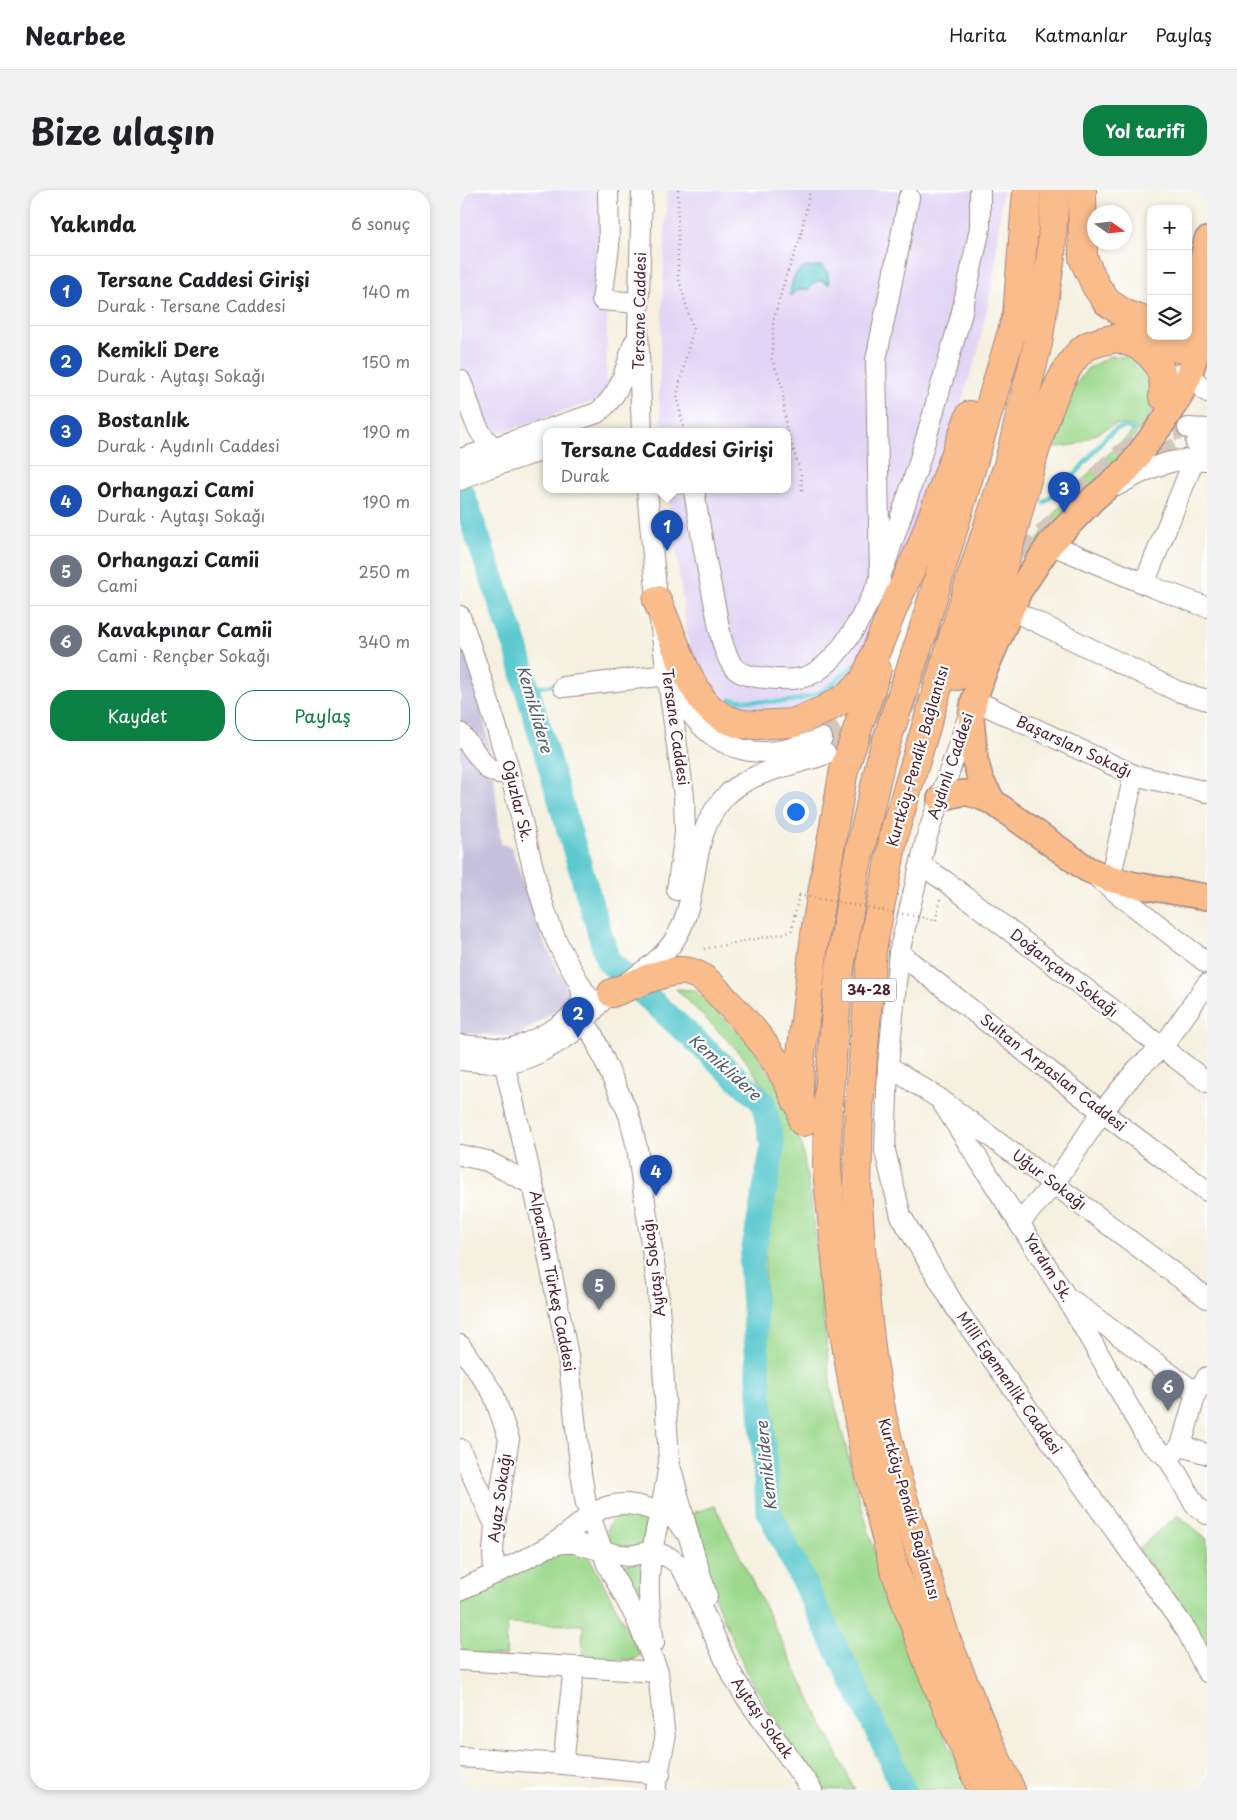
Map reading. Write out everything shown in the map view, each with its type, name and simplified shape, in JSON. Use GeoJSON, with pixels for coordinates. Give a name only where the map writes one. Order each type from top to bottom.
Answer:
{"type":"FeatureCollection","features":[{"type":"Feature","properties":{"kind":"highway","name":"Kurtköy-Pendik Bağlantısı"},"geometry":{"type":"LineString","coordinates":[[982,1790],[928,1665],[894,1568],[864,1452],[843,1326],[827,1170],[828,1104],[839,974],[856,868],[882,755],[921,638],[1017,314],[1027,190]]}},
{"type":"Feature","properties":{"kind":"highway","name":"Kurtköy-Pendik Bağlantısı"},"geometry":{"type":"LineString","coordinates":[[1011,1790],[988,1741],[946,1639],[898,1481],[882,1415],[862,1278],[857,1187],[859,1107],[872,950],[894,830],[969,584],[1008,465],[1038,343],[1051,255],[1055,190]]}},
{"type":"Feature","properties":{"kind":"highway"},"geometry":{"type":"LineString","coordinates":[[1082,190],[1082,258],[1098,290],[1130,323],[1140,338],[1147,338]]}},
{"type":"Feature","properties":{"kind":"highway"},"geometry":{"type":"LineString","coordinates":[[803,1122],[799,1094],[804,1018],[816,927],[844,770],[883,653],[995,346],[1022,252]]}},
{"type":"Feature","properties":{"kind":"highway"},"geometry":{"type":"LineString","coordinates":[[894,830],[1005,560],[1026,479],[1062,375],[1088,346],[1130,323],[1147,323]]}},
{"type":"Feature","properties":{"kind":"highway"},"geometry":{"type":"LineString","coordinates":[[1130,323],[1140,346],[1151,355],[1162,374],[1164,385],[1175,383]]}},
{"type":"Feature","properties":{"kind":"highway"},"geometry":{"type":"LineString","coordinates":[[658,600],[689,677],[704,702],[713,711],[740,724],[757,726],[793,723],[824,710],[845,698],[864,681],[895,604],[921,547]]}},
{"type":"Feature","properties":{"kind":"highway"},"geometry":{"type":"LineString","coordinates":[[607,997],[662,967],[689,972],[701,977],[711,984],[753,1028],[785,1076],[798,1104],[811,1148],[826,1292],[834,1333],[855,1406]]}},
{"type":"Feature","properties":{"kind":"main road","name":"Aydınlı Caddesi"},"geometry":{"type":"LineString","coordinates":[[1192,323],[1207,240]]}},
{"type":"Feature","properties":{"kind":"main road","name":"Aydınlı Caddesi"},"geometry":{"type":"LineString","coordinates":[[974,700],[1010,609],[1027,577],[1050,544],[1094,498],[1128,469],[1173,407],[1175,383],[1188,340]]}},
{"type":"Feature","properties":{"kind":"main road","name":"Aydınlı Caddesi"},"geometry":{"type":"LineString","coordinates":[[1094,498],[1175,383]]}},
{"type":"Feature","properties":{"kind":"main road"},"geometry":{"type":"LineString","coordinates":[[974,700],[971,718],[975,760],[981,781],[993,802]]}},
{"type":"Feature","properties":{"kind":"main road"},"geometry":{"type":"LineString","coordinates":[[940,800],[959,792],[973,793],[993,802],[1087,869],[1110,879],[1134,885],[1207,897]]}},
{"type":"Feature","properties":{"kind":"street"},"geometry":{"type":"LineString","coordinates":[[608,190],[609,246],[602,300],[638,302]]}},
{"type":"Feature","properties":{"kind":"street","name":"Tersane Caddesi"},"geometry":{"type":"LineString","coordinates":[[642,190],[638,302],[642,428]]}},
{"type":"Feature","properties":{"kind":"street"},"geometry":{"type":"LineString","coordinates":[[694,493],[707,572],[723,647],[732,666],[742,673],[778,680],[802,678],[814,674],[829,660],[846,639],[866,609],[880,580],[918,466],[961,316],[980,228],[980,190]]}},
{"type":"Feature","properties":{"kind":"street"},"geometry":{"type":"LineString","coordinates":[[880,580],[876,360],[909,197]]}},
{"type":"Feature","properties":{"kind":"street"},"geometry":{"type":"LineString","coordinates":[[559,428],[597,413],[609,403],[618,389],[638,330]]}},
{"type":"Feature","properties":{"kind":"street"},"geometry":{"type":"LineString","coordinates":[[460,380],[477,427],[486,442],[488,456]]}},
{"type":"Feature","properties":{"kind":"street"},"geometry":{"type":"LineString","coordinates":[[1175,383],[1207,392]]}},
{"type":"Feature","properties":{"kind":"street"},"geometry":{"type":"LineString","coordinates":[[460,480],[488,456],[543,434]]}},
{"type":"Feature","properties":{"kind":"street"},"geometry":{"type":"LineString","coordinates":[[1094,498],[1140,473],[1183,460],[1201,441]]}},
{"type":"Feature","properties":{"kind":"street"},"geometry":{"type":"LineString","coordinates":[[460,459],[543,449]]}},
{"type":"Feature","properties":{"kind":"street"},"geometry":{"type":"LineString","coordinates":[[1144,584],[1190,470]]}},
{"type":"Feature","properties":{"kind":"street"},"geometry":{"type":"LineString","coordinates":[[641,493],[650,515]]}},
{"type":"Feature","properties":{"kind":"street","name":"Tersane Caddesi"},"geometry":{"type":"LineString","coordinates":[[647,493],[658,600],[684,797],[685,833],[662,967]]}},
{"type":"Feature","properties":{"kind":"street"},"geometry":{"type":"LineString","coordinates":[[1050,544],[1144,584],[1207,607]]}},
{"type":"Feature","properties":{"kind":"street"},"geometry":{"type":"LineString","coordinates":[[1010,609],[1177,691],[1207,700]]}},
{"type":"Feature","properties":{"kind":"street","name":"Oğuzlar Sk."},"geometry":{"type":"LineString","coordinates":[[460,616],[489,701],[509,771],[535,876],[549,921],[580,984],[590,998],[594,1001],[607,997]]}},
{"type":"Feature","properties":{"kind":"street"},"geometry":{"type":"LineString","coordinates":[[662,630],[683,696],[690,711],[697,721],[722,742],[741,750],[759,753],[824,746],[734,788],[722,799],[703,831],[687,909],[678,934],[668,948],[662,967]]}},
{"type":"Feature","properties":{"kind":"street"},"geometry":{"type":"LineString","coordinates":[[563,687],[668,675]]}},
{"type":"Feature","properties":{"kind":"street","name":"Başarslan Sokağı"},"geometry":{"type":"LineString","coordinates":[[974,700],[1134,775],[1207,792]]}},
{"type":"Feature","properties":{"kind":"street","name":"Aydınlı Caddesi"},"geometry":{"type":"LineString","coordinates":[[888,1066],[899,953],[927,836],[974,700]]}},
{"type":"Feature","properties":{"kind":"street"},"geometry":{"type":"LineString","coordinates":[[460,733],[488,769],[498,773],[509,771]]}},
{"type":"Feature","properties":{"kind":"street"},"geometry":{"type":"LineString","coordinates":[[1110,879],[1134,775]]}},
{"type":"Feature","properties":{"kind":"street","name":"Doğançam Sokağı"},"geometry":{"type":"LineString","coordinates":[[921,865],[945,880],[1207,1082]]}},
{"type":"Feature","properties":{"kind":"street"},"geometry":{"type":"LineString","coordinates":[[1087,869],[1207,963]]}},
{"type":"Feature","properties":{"kind":"street","name":"Sultan Arpaslan Caddesi"},"geometry":{"type":"LineString","coordinates":[[899,953],[1102,1112],[1207,1191]]}},
{"type":"Feature","properties":{"kind":"street"},"geometry":{"type":"LineString","coordinates":[[460,1060],[503,1056],[516,1047],[526,1044],[559,1025],[580,1004],[582,992],[580,984]]}},
{"type":"Feature","properties":{"kind":"street"},"geometry":{"type":"LineString","coordinates":[[1019,1223],[1054,1184],[1102,1112],[1138,1068],[1162,1048],[1207,984]]}},
{"type":"Feature","properties":{"kind":"street"},"geometry":{"type":"LineString","coordinates":[[460,1045],[503,1056],[527,1059],[587,1029],[607,997]]}},
{"type":"Feature","properties":{"kind":"street"},"geometry":{"type":"LineString","coordinates":[[559,1025],[570,1022],[587,1029]]}},
{"type":"Feature","properties":{"kind":"street","name":"Aytaşı Sokağı"},"geometry":{"type":"LineString","coordinates":[[587,1029],[629,1115],[637,1148],[658,1290],[669,1460]]}},
{"type":"Feature","properties":{"kind":"street","name":"Alparslan Türkeş Caddesi"},"geometry":{"type":"LineString","coordinates":[[503,1056],[533,1185],[568,1356],[586,1504],[602,1551]]}},
{"type":"Feature","properties":{"kind":"street","name":"Uğur Sokağı"},"geometry":{"type":"LineString","coordinates":[[888,1066],[940,1099],[1207,1298]]}},
{"type":"Feature","properties":{"kind":"street","name":"Milli Egemenlik Caddesi"},"geometry":{"type":"LineString","coordinates":[[888,1066],[884,1151],[901,1216],[957,1310],[1187,1631],[1207,1672]]}},
{"type":"Feature","properties":{"kind":"street","name":"Yardım Sk."},"geometry":{"type":"LineString","coordinates":[[940,1099],[1065,1295],[1149,1442],[1175,1452]]}},
{"type":"Feature","properties":{"kind":"street"},"geometry":{"type":"LineString","coordinates":[[460,1155],[487,1161],[533,1185]]}},
{"type":"Feature","properties":{"kind":"street"},"geometry":{"type":"LineString","coordinates":[[1065,1295],[1201,1385],[1175,1452],[1195,1505],[1207,1514]]}},
{"type":"Feature","properties":{"kind":"street","name":"Ayaz Sokağı"},"geometry":{"type":"LineString","coordinates":[[460,1345],[493,1393],[509,1439],[495,1525],[494,1573]]}},
{"type":"Feature","properties":{"kind":"street"},"geometry":{"type":"LineString","coordinates":[[460,1449],[495,1525]]}},
{"type":"Feature","properties":{"kind":"street"},"geometry":{"type":"LineString","coordinates":[[1175,1452],[1207,1454]]}},
{"type":"Feature","properties":{"kind":"street"},"geometry":{"type":"LineString","coordinates":[[460,1757],[563,1764],[657,1782],[665,1739],[649,1594],[653,1551],[667,1481],[669,1460]]}},
{"type":"Feature","properties":{"kind":"street"},"geometry":{"type":"LineString","coordinates":[[669,1460],[689,1537],[730,1671]]}},
{"type":"Feature","properties":{"kind":"street"},"geometry":{"type":"LineString","coordinates":[[460,1590],[550,1546],[590,1515],[614,1504],[628,1503],[661,1512],[677,1521],[689,1537]]}},
{"type":"Feature","properties":{"kind":"street"},"geometry":{"type":"LineString","coordinates":[[550,1546],[574,1543],[629,1556],[653,1551],[670,1558],[678,1564],[689,1580],[730,1671]]}},
{"type":"Feature","properties":{"kind":"street"},"geometry":{"type":"LineString","coordinates":[[602,1551],[606,1564],[646,1638],[658,1672]]}},
{"type":"Feature","properties":{"kind":"street"},"geometry":{"type":"LineString","coordinates":[[460,1660],[658,1672]]}},
{"type":"Feature","properties":{"kind":"street"},"geometry":{"type":"LineString","coordinates":[[563,1764],[574,1667]]}},
{"type":"Feature","properties":{"kind":"street","name":"Aytaşı Sokak"},"geometry":{"type":"LineString","coordinates":[[730,1671],[751,1705],[812,1790]]}},
{"type":"Feature","properties":{"kind":"path"},"geometry":{"type":"LineString","coordinates":[[678,190],[678,276],[693,329],[677,395],[683,428]]}},
{"type":"Feature","properties":{"kind":"path"},"geometry":{"type":"LineString","coordinates":[[786,428],[782,386],[772,359],[773,322],[786,276],[800,239],[810,190]]}},
{"type":"Feature","properties":{"kind":"path"},"geometry":{"type":"LineString","coordinates":[[791,443],[801,474],[802,490]]}},
{"type":"Feature","properties":{"kind":"path"},"geometry":{"type":"LineString","coordinates":[[704,949],[791,932],[799,895],[936,920]]}},
{"type":"Feature","properties":{"kind":"shaded area"},"geometry":{"type":"Polygon","coordinates":[[[460,190],[613,190],[606,397],[486,438],[460,365],[460,190]]]}},
{"type":"Feature","properties":{"kind":"shaded area"},"geometry":{"type":"Polygon","coordinates":[[[667,190],[1003,190],[993,281],[977,354],[959,409],[868,652],[847,681],[807,707],[779,714],[732,711],[702,683],[688,640],[668,493],[791,493],[791,428],[662,428],[659,394],[667,190]]]}},
{"type":"Feature","properties":{"kind":"shaded area"},"geometry":{"type":"Polygon","coordinates":[[[460,633],[477,684],[493,767],[501,844],[511,847],[543,939],[569,992],[567,1003],[516,1037],[460,1033],[460,633]]]}},
{"type":"Feature","properties":{"kind":"green space"},"geometry":{"type":"Polygon","coordinates":[[[1110,356],[1131,357],[1145,364],[1159,400],[1107,477],[1021,565],[1058,509],[1091,471],[1131,433],[1135,426],[1115,424],[1075,445],[1050,448],[1061,405],[1087,369],[1110,356]]]}},
{"type":"Feature","properties":{"kind":"green space"},"geometry":{"type":"Polygon","coordinates":[[[676,989],[695,990],[751,1045],[786,1099],[802,1146],[813,1215],[831,1389],[858,1495],[889,1600],[968,1790],[914,1790],[777,1512],[765,1311],[765,1234],[783,1149],[770,1095],[741,1054],[676,989]]]}},
{"type":"Feature","properties":{"kind":"green space"},"geometry":{"type":"Polygon","coordinates":[[[715,1506],[855,1790],[819,1790],[747,1674],[711,1589],[689,1514],[715,1506]]]}},
{"type":"Feature","properties":{"kind":"green space"},"geometry":{"type":"Polygon","coordinates":[[[630,1513],[641,1517],[646,1525],[646,1534],[636,1548],[614,1546],[608,1534],[609,1524],[617,1517],[630,1513]]]}},
{"type":"Feature","properties":{"kind":"green space"},"geometry":{"type":"Polygon","coordinates":[[[1178,1515],[1207,1539],[1207,1649],[1195,1624],[1138,1549],[1178,1515]]]}},
{"type":"Feature","properties":{"kind":"green space"},"geometry":{"type":"Polygon","coordinates":[[[559,1550],[583,1552],[592,1562],[641,1655],[633,1660],[582,1658],[583,1625],[507,1624],[506,1656],[465,1654],[460,1642],[460,1602],[559,1550]]]}},
{"type":"Feature","properties":{"kind":"green space"},"geometry":{"type":"Polygon","coordinates":[[[644,1562],[644,1613],[617,1566],[644,1562]]]}},
{"type":"Feature","properties":{"kind":"water"},"geometry":{"type":"Polygon","coordinates":[[[822,266],[828,272],[829,285],[822,281],[815,282],[809,290],[800,289],[790,296],[792,281],[798,272],[807,267],[822,266]]]}},
{"type":"Feature","properties":{"kind":"waterway"},"geometry":{"type":"LineString","coordinates":[[1044,503],[1077,472],[1107,436],[1116,429],[1126,427],[1134,430]]}},
{"type":"Feature","properties":{"kind":"waterway","name":"Kemiklidere"},"geometry":{"type":"LineString","coordinates":[[460,487],[517,649],[527,689],[608,961],[763,1102],[773,1146],[751,1264],[768,1510],[890,1757],[903,1790]]}},
{"type":"Feature","properties":{"kind":"waterway"},"geometry":{"type":"LineString","coordinates":[[731,699],[778,702],[800,699],[822,691],[853,666]]}},
{"type":"Feature","properties":{"kind":"waterway"},"geometry":{"type":"LineString","coordinates":[[527,689],[559,684]]}},
{"type":"Feature","properties":{"kind":"tunnel"},"geometry":{"type":"LineString","coordinates":[[1077,499],[1120,455],[1152,437],[1188,428]]}},
{"type":"Feature","properties":{"kind":"tunnel"},"geometry":{"type":"LineString","coordinates":[[1132,472],[1162,453],[1196,444]]}},
{"type":"Feature","properties":{"kind":"tunnel"},"geometry":{"type":"LineString","coordinates":[[1001,578],[1055,522]]}},
{"type":"Feature","properties":{"kind":"tunnel"},"geometry":{"type":"LineString","coordinates":[[822,738],[843,728],[885,701],[910,678],[954,626]]}},
{"type":"Feature","properties":{"kind":"tunnel"},"geometry":{"type":"LineString","coordinates":[[826,754],[868,733],[902,709],[943,670]]}},
{"type":"Feature","properties":{"kind":"place","name":"Bostanlık"},"geometry":{"type":"Point","coordinates":[1064,513]}},
{"type":"Feature","properties":{"kind":"place","name":"Tersane Caddesi Girişi"},"geometry":{"type":"Point","coordinates":[667,551]}},
{"type":"Feature","properties":{"kind":"place","name":"Kemikli Dere"},"geometry":{"type":"Point","coordinates":[578,1038]}},
{"type":"Feature","properties":{"kind":"place","name":"Orhangazi Cami"},"geometry":{"type":"Point","coordinates":[656,1196]}},
{"type":"Feature","properties":{"kind":"place","name":"Orhangazi Camii"},"geometry":{"type":"Point","coordinates":[599,1310]}},
{"type":"Feature","properties":{"kind":"place","name":"Kavakpınar Camii"},"geometry":{"type":"Point","coordinates":[1168,1411]}}]}
